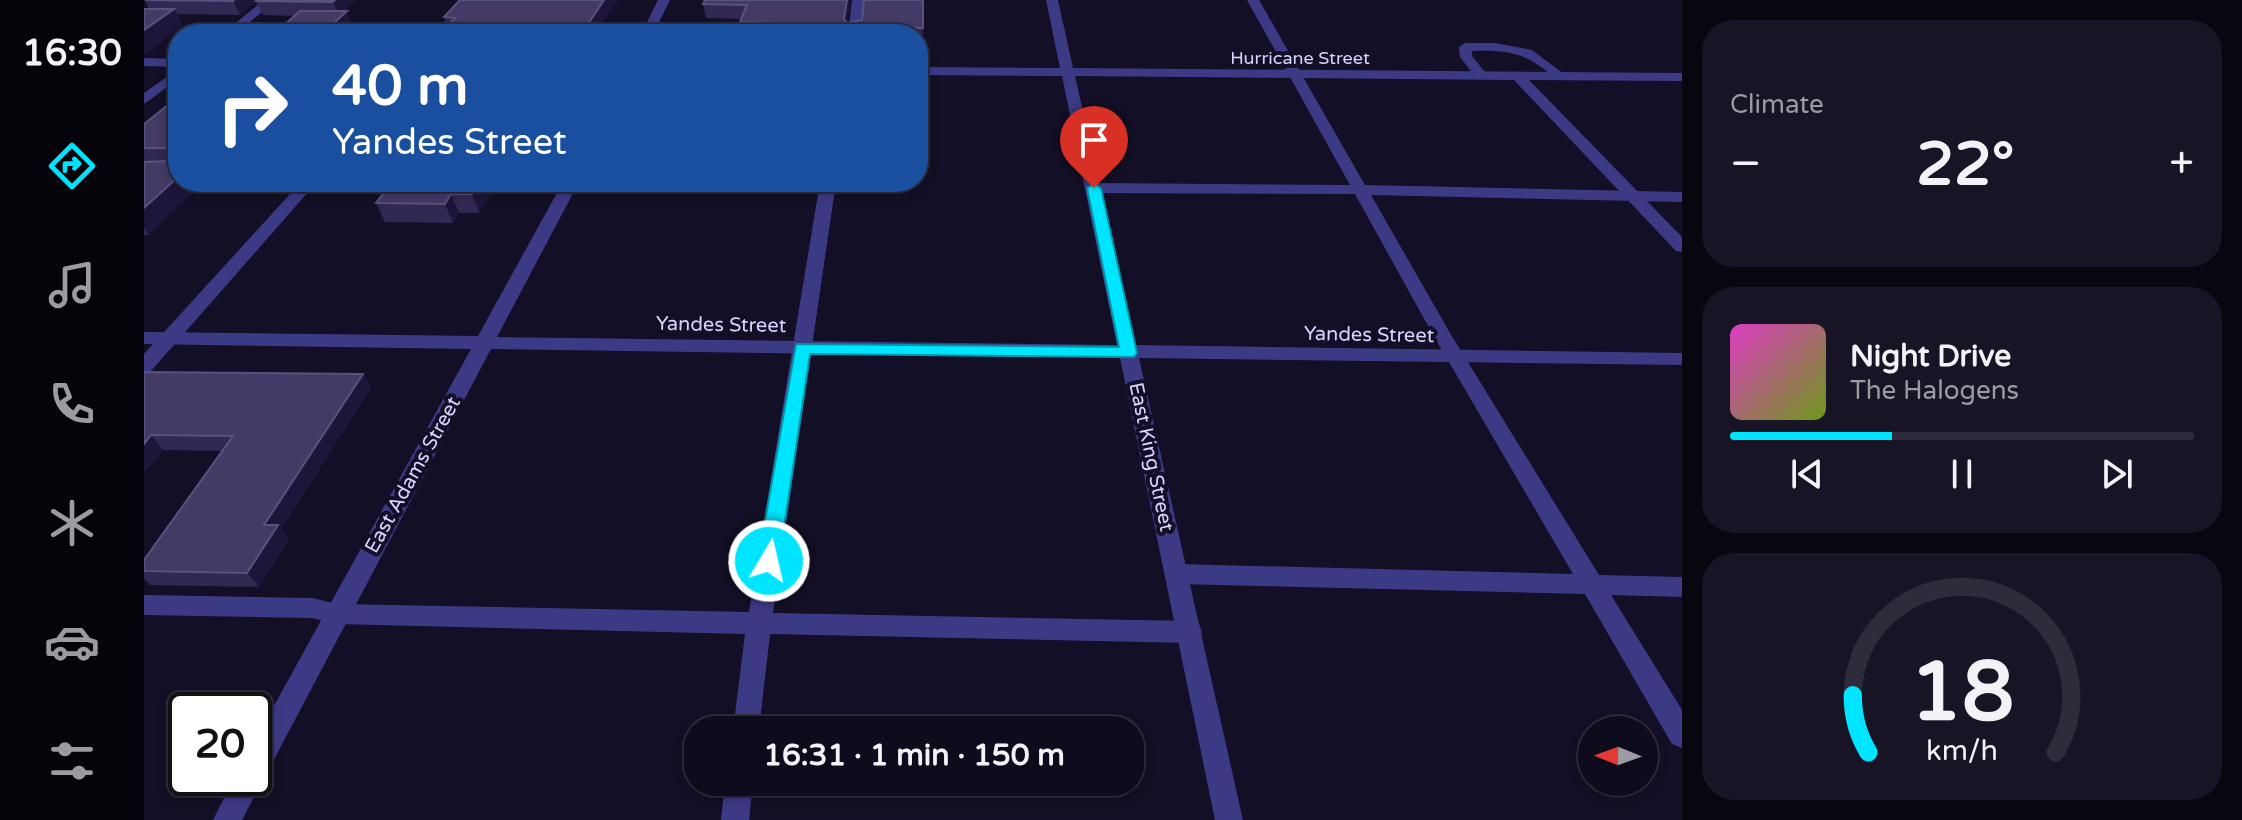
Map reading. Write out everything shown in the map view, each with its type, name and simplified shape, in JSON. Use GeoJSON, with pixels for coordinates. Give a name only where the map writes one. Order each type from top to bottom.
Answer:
{"type":"FeatureCollection","features":[{"type":"Feature","properties":{"kind":"street"},"geometry":{"type":"LineString","coordinates":[[241,24],[271,0]]}},
{"type":"Feature","properties":{"kind":"street"},"geometry":{"type":"LineString","coordinates":[[448,24],[470,0]]}},
{"type":"Feature","properties":{"kind":"street"},"geometry":{"type":"LineString","coordinates":[[652,24],[664,0]]}},
{"type":"Feature","properties":{"kind":"street"},"geometry":{"type":"LineString","coordinates":[[855,24],[858,0]]}},
{"type":"Feature","properties":{"kind":"street","name":"East King Street"},"geometry":{"type":"LineString","coordinates":[[1052,0],[1229,820]]}},
{"type":"Feature","properties":{"kind":"street"},"geometry":{"type":"LineString","coordinates":[[1253,0],[1456,358],[1682,735]]}},
{"type":"Feature","properties":{"kind":"street"},"geometry":{"type":"LineString","coordinates":[[1483,77],[1466,57],[1465,47],[1526,49],[1543,59],[1562,77]]}},
{"type":"Feature","properties":{"kind":"street"},"geometry":{"type":"LineString","coordinates":[[144,62],[168,63]]}},
{"type":"Feature","properties":{"kind":"street","name":"Hurricane Street"},"geometry":{"type":"LineString","coordinates":[[928,71],[1682,77]]}},
{"type":"Feature","properties":{"kind":"street"},"geometry":{"type":"LineString","coordinates":[[1519,77],[1682,247]]}},
{"type":"Feature","properties":{"kind":"street"},"geometry":{"type":"LineString","coordinates":[[144,100],[168,81]]}},
{"type":"Feature","properties":{"kind":"street"},"geometry":{"type":"LineString","coordinates":[[1094,188],[1682,197]]}},
{"type":"Feature","properties":{"kind":"street"},"geometry":{"type":"LineString","coordinates":[[144,366],[300,192]]}},
{"type":"Feature","properties":{"kind":"street","name":"East Adams Street"},"geometry":{"type":"LineString","coordinates":[[272,735],[566,192]]}},
{"type":"Feature","properties":{"kind":"street"},"geometry":{"type":"LineString","coordinates":[[748,716],[759,623],[826,192]]}},
{"type":"Feature","properties":{"kind":"street","name":"Yandes Street"},"geometry":{"type":"LineString","coordinates":[[144,338],[1682,359]]}},
{"type":"Feature","properties":{"kind":"street"},"geometry":{"type":"LineString","coordinates":[[1176,574],[1682,587]]}},
{"type":"Feature","properties":{"kind":"street"},"geometry":{"type":"LineString","coordinates":[[144,605],[312,608],[337,614],[1190,632]]}},
{"type":"Feature","properties":{"kind":"street"},"geometry":{"type":"LineString","coordinates":[[227,820],[240,796]]}},
{"type":"Feature","properties":{"kind":"street"},"geometry":{"type":"LineString","coordinates":[[735,820],[738,796]]}},
{"type":"Feature","properties":{"kind":"building"},"geometry":{"type":"Polygon","coordinates":[[[146,0],[234,0],[233,1],[146,0]]]}},
{"type":"Feature","properties":{"kind":"building"},"geometry":{"type":"Polygon","coordinates":[[[257,0],[335,0],[333,2],[257,0]]]}},
{"type":"Feature","properties":{"kind":"building"},"geometry":{"type":"Polygon","coordinates":[[[460,0],[604,0],[588,24],[449,24],[455,18],[444,17],[460,0]]]}},
{"type":"Feature","properties":{"kind":"building"},"geometry":{"type":"Polygon","coordinates":[[[705,0],[847,0],[844,19],[847,23],[862,20],[864,0],[923,0],[923,24],[740,22],[747,5],[703,4],[705,0]]]}},
{"type":"Feature","properties":{"kind":"building"},"geometry":{"type":"Polygon","coordinates":[[[144,9],[174,9],[144,30],[144,9]]]}},
{"type":"Feature","properties":{"kind":"building"},"geometry":{"type":"Polygon","coordinates":[[[300,11],[347,11],[333,24],[285,24],[300,11]]]}},
{"type":"Feature","properties":{"kind":"building"},"geometry":{"type":"Polygon","coordinates":[[[168,105],[168,150],[144,148],[144,124],[168,105]]]}},
{"type":"Feature","properties":{"kind":"building"},"geometry":{"type":"Polygon","coordinates":[[[168,161],[168,186],[144,208],[144,162],[168,161]]]}},
{"type":"Feature","properties":{"kind":"building"},"geometry":{"type":"Polygon","coordinates":[[[384,192],[473,192],[451,194],[445,204],[376,203],[384,192]]]}},
{"type":"Feature","properties":{"kind":"building"},"geometry":{"type":"Polygon","coordinates":[[[144,372],[363,374],[264,525],[278,525],[247,573],[144,571],[144,560],[233,436],[151,435],[144,444],[144,372]]]}},
{"type":"Feature","properties":{"kind":"route"},"geometry":{"type":"LineString","coordinates":[[769,561],[802,348],[1128,353],[1094,188]]}}]}
